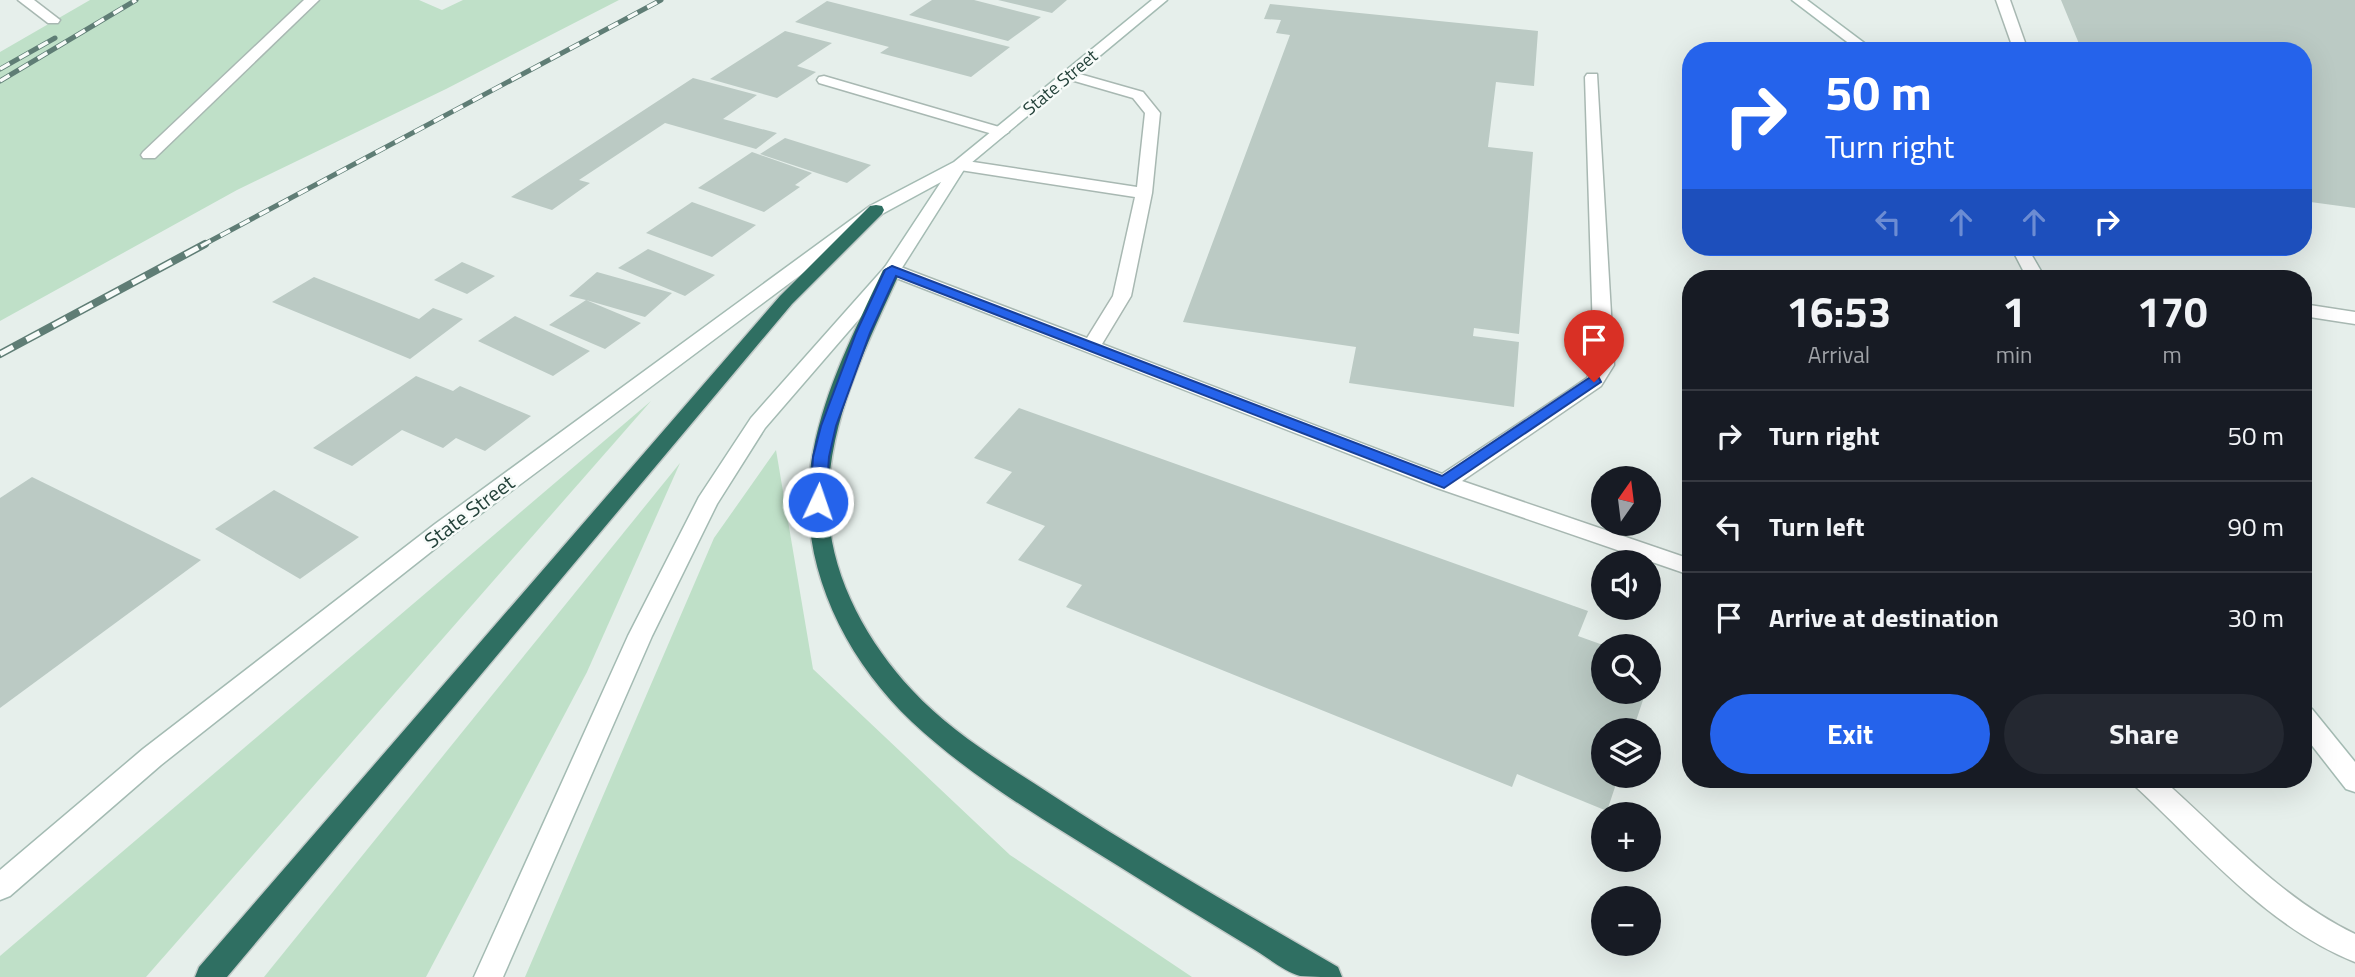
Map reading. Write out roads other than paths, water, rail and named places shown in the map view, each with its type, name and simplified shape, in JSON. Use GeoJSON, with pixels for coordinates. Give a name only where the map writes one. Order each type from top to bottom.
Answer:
{"type":"FeatureCollection","features":[{"type":"Feature","properties":{"kind":"highway"},"geometry":{"type":"LineString","coordinates":[[209,977],[786,300],[876,210]]}},
{"type":"Feature","properties":{"kind":"highway"},"geometry":{"type":"LineString","coordinates":[[892,270],[863,333],[828,426],[818,486],[818,518],[831,581],[865,646],[889,680],[917,710],[963,751],[1112,850],[1328,977]]}},
{"type":"Feature","properties":{"kind":"street"},"geometry":{"type":"LineString","coordinates":[[25,0],[53,20]]}},
{"type":"Feature","properties":{"kind":"street"},"geometry":{"type":"LineString","coordinates":[[149,155],[312,0]]}},
{"type":"Feature","properties":{"kind":"street","name":"State Street"},"geometry":{"type":"LineString","coordinates":[[0,887],[152,757],[353,599],[876,210],[961,165],[1160,0]]}},
{"type":"Feature","properties":{"kind":"street"},"geometry":{"type":"LineString","coordinates":[[1799,0],[1856,42]]}},
{"type":"Feature","properties":{"kind":"street"},"geometry":{"type":"LineString","coordinates":[[2003,0],[2018,42]]}},
{"type":"Feature","properties":{"kind":"street"},"geometry":{"type":"LineString","coordinates":[[1069,75],[1138,95],[1153,113],[1144,193],[1122,296],[1091,347]]}},
{"type":"Feature","properties":{"kind":"street"},"geometry":{"type":"LineString","coordinates":[[1444,482],[1594,382],[1604,365],[1592,77]]}},
{"type":"Feature","properties":{"kind":"street"},"geometry":{"type":"LineString","coordinates":[[824,80],[1001,132]]}},
{"type":"Feature","properties":{"kind":"street"},"geometry":{"type":"LineString","coordinates":[[961,165],[1144,193]]}},
{"type":"Feature","properties":{"kind":"street","name":"State Street"},"geometry":{"type":"LineString","coordinates":[[488,977],[640,636],[707,502],[758,423],[892,270],[961,165]]}},
{"type":"Feature","properties":{"kind":"street"},"geometry":{"type":"LineString","coordinates":[[892,270],[1444,482],[1682,564]]}},
{"type":"Feature","properties":{"kind":"street"},"geometry":{"type":"LineString","coordinates":[[2312,311],[2355,318]]}},
{"type":"Feature","properties":{"kind":"street"},"geometry":{"type":"LineString","coordinates":[[2312,727],[2355,781]]}},
{"type":"Feature","properties":{"kind":"street"},"geometry":{"type":"LineString","coordinates":[[2155,788],[2267,890],[2305,919],[2355,947]]}},
{"type":"Feature","properties":{"kind":"railway"},"geometry":{"type":"LineString","coordinates":[[0,81],[136,0]]}},
{"type":"Feature","properties":{"kind":"railway"},"geometry":{"type":"LineString","coordinates":[[201,246],[661,0]]}},
{"type":"Feature","properties":{"kind":"railway"},"geometry":{"type":"LineString","coordinates":[[0,69],[55,38]]}},
{"type":"Feature","properties":{"kind":"railway"},"geometry":{"type":"LineString","coordinates":[[0,354],[205,244]]}}]}
